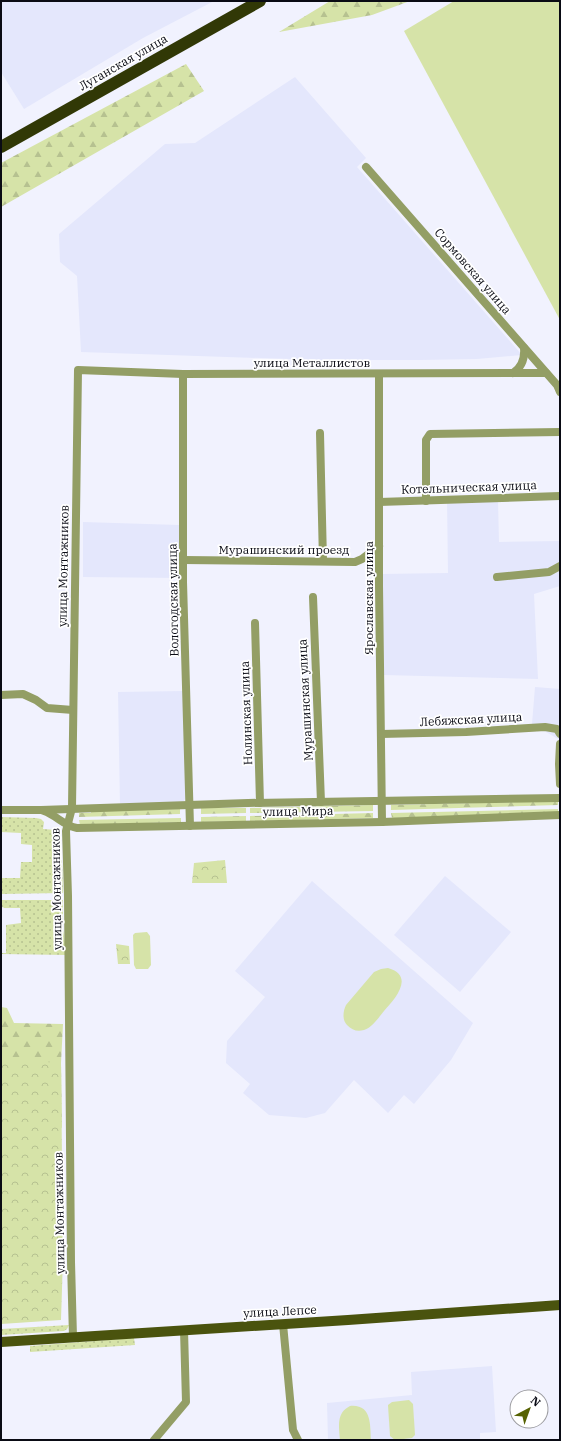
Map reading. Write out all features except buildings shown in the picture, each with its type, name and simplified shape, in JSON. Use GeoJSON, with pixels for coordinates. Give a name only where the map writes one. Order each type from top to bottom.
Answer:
{"type":"FeatureCollection","features":[{"type":"Feature","properties":{"kind":"highway","name":"Луганская улица"},"geometry":{"type":"LineString","coordinates":[[1,147],[260,1]]}},
{"type":"Feature","properties":{"kind":"main road","name":"улица Лепсе"},"geometry":{"type":"LineString","coordinates":[[1,1342],[560,1305]]}},
{"type":"Feature","properties":{"kind":"street","name":"Сормовская улица"},"geometry":{"type":"LineString","coordinates":[[366,167],[557,384],[560,392]]}},
{"type":"Feature","properties":{"kind":"street"},"geometry":{"type":"LineString","coordinates":[[513,373],[523,362],[524,348]]}},
{"type":"Feature","properties":{"kind":"street","name":"улица Металлистов"},"geometry":{"type":"LineString","coordinates":[[78,370],[183,374],[546,373]]}},
{"type":"Feature","properties":{"kind":"street","name":"улица Монтажников"},"geometry":{"type":"LineString","coordinates":[[73,1337],[66,831],[72,808],[78,370]]}},
{"type":"Feature","properties":{"kind":"street","name":"Вологодская улица"},"geometry":{"type":"LineString","coordinates":[[183,374],[183,560],[190,826]]}},
{"type":"Feature","properties":{"kind":"street","name":"Ярославская улица"},"geometry":{"type":"LineString","coordinates":[[379,374],[382,822]]}},
{"type":"Feature","properties":{"kind":"street"},"geometry":{"type":"LineString","coordinates":[[426,501],[426,440],[430,434],[560,432]]}},
{"type":"Feature","properties":{"kind":"street"},"geometry":{"type":"LineString","coordinates":[[320,433],[323,561]]}},
{"type":"Feature","properties":{"kind":"street","name":"Котельническая улица"},"geometry":{"type":"LineString","coordinates":[[379,502],[560,496]]}},
{"type":"Feature","properties":{"kind":"street","name":"Мурашинский проезд"},"geometry":{"type":"LineString","coordinates":[[183,560],[355,562],[362,559],[379,546]]}},
{"type":"Feature","properties":{"kind":"street"},"geometry":{"type":"LineString","coordinates":[[497,577],[549,572],[560,566]]}},
{"type":"Feature","properties":{"kind":"street","name":"Мурашинская улица"},"geometry":{"type":"LineString","coordinates":[[313,597],[322,802]]}},
{"type":"Feature","properties":{"kind":"street","name":"Нолинская улица"},"geometry":{"type":"LineString","coordinates":[[255,623],[260,803]]}},
{"type":"Feature","properties":{"kind":"street"},"geometry":{"type":"LineString","coordinates":[[1,695],[24,694],[47,708],[73,710]]}},
{"type":"Feature","properties":{"kind":"street","name":"Лебяжская улица"},"geometry":{"type":"LineString","coordinates":[[381,734],[466,732],[545,727],[557,728],[560,734]]}},
{"type":"Feature","properties":{"kind":"street"},"geometry":{"type":"LineString","coordinates":[[560,744],[560,784]]}},
{"type":"Feature","properties":{"kind":"street","name":"улица Мира"},"geometry":{"type":"LineString","coordinates":[[1,810],[260,803],[560,798]]}},
{"type":"Feature","properties":{"kind":"street","name":"улица Мира"},"geometry":{"type":"LineString","coordinates":[[41,810],[52,814],[67,825],[77,828],[382,822],[560,816]]}},
{"type":"Feature","properties":{"kind":"street"},"geometry":{"type":"LineString","coordinates":[[283,1324],[291,1409],[294,1430],[298,1440]]}},
{"type":"Feature","properties":{"kind":"street"},"geometry":{"type":"LineString","coordinates":[[154,1440],[186,1402],[184,1330]]}},
{"type":"Feature","properties":{"kind":"shaded area"},"geometry":{"type":"Polygon","coordinates":[[[1,1],[214,1],[143,38],[24,109],[1,72],[1,1]]]}},
{"type":"Feature","properties":{"kind":"shaded area"},"geometry":{"type":"Polygon","coordinates":[[[295,77],[366,158],[357,167],[522,355],[477,359],[319,360],[81,352],[77,276],[60,262],[59,234],[165,144],[195,143],[295,77]]]}},
{"type":"Feature","properties":{"kind":"shaded area"},"geometry":{"type":"Polygon","coordinates":[[[447,499],[498,501],[499,542],[560,541],[560,586],[534,594],[538,679],[384,675],[382,574],[448,573],[447,499]]]}},
{"type":"Feature","properties":{"kind":"shaded area"},"geometry":{"type":"Polygon","coordinates":[[[83,522],[179,525],[179,578],[83,577],[83,522]]]}},
{"type":"Feature","properties":{"kind":"shaded area"},"geometry":{"type":"Polygon","coordinates":[[[535,687],[560,689],[560,740],[532,724],[535,687]]]}},
{"type":"Feature","properties":{"kind":"shaded area"},"geometry":{"type":"Polygon","coordinates":[[[184,691],[185,799],[183,802],[120,805],[118,692],[184,691]]]}},
{"type":"Feature","properties":{"kind":"shaded area"},"geometry":{"type":"Polygon","coordinates":[[[445,876],[511,932],[460,992],[394,935],[445,876]]]}},
{"type":"Feature","properties":{"kind":"shaded area"},"geometry":{"type":"Polygon","coordinates":[[[312,881],[473,1023],[451,1060],[414,1104],[404,1095],[388,1113],[354,1080],[325,1113],[306,1118],[269,1115],[243,1093],[250,1084],[226,1063],[227,1041],[265,997],[235,971],[312,881]]]}},
{"type":"Feature","properties":{"kind":"shaded area"},"geometry":{"type":"Polygon","coordinates":[[[492,1366],[496,1432],[480,1433],[480,1440],[328,1440],[327,1403],[412,1395],[411,1372],[492,1366]]]}},
{"type":"Feature","properties":{"kind":"green space"},"geometry":{"type":"Polygon","coordinates":[[[330,1],[410,1],[372,15],[279,32],[330,1]]]}},
{"type":"Feature","properties":{"kind":"green space"},"geometry":{"type":"Polygon","coordinates":[[[454,1],[560,1],[560,320],[404,31],[454,1]]]}},
{"type":"Feature","properties":{"kind":"green space"},"geometry":{"type":"Polygon","coordinates":[[[186,64],[204,91],[1,207],[1,163],[186,64]]]}},
{"type":"Feature","properties":{"kind":"green space"},"geometry":{"type":"Polygon","coordinates":[[[558,801],[558,805],[391,810],[391,805],[558,801]]]}},
{"type":"Feature","properties":{"kind":"green space"},"geometry":{"type":"Polygon","coordinates":[[[373,805],[373,811],[250,813],[250,808],[373,805]]]}},
{"type":"Feature","properties":{"kind":"green space"},"geometry":{"type":"Polygon","coordinates":[[[201,808],[246,808],[246,813],[201,814],[201,808]]]}},
{"type":"Feature","properties":{"kind":"green space"},"geometry":{"type":"Polygon","coordinates":[[[180,809],[180,814],[79,817],[79,813],[91,813],[91,811],[180,809]]]}},
{"type":"Feature","properties":{"kind":"green space"},"geometry":{"type":"Polygon","coordinates":[[[558,809],[558,812],[392,818],[391,813],[558,809]]]}},
{"type":"Feature","properties":{"kind":"green space"},"geometry":{"type":"Polygon","coordinates":[[[373,813],[373,818],[250,821],[250,816],[373,813]]]}},
{"type":"Feature","properties":{"kind":"green space"},"geometry":{"type":"Polygon","coordinates":[[[246,816],[246,821],[201,822],[201,817],[246,816]]]}},
{"type":"Feature","properties":{"kind":"green space"},"geometry":{"type":"Polygon","coordinates":[[[1,817],[41,819],[44,822],[43,829],[57,830],[57,862],[62,860],[63,893],[1,894],[1,878],[20,878],[21,862],[32,862],[32,845],[21,844],[21,833],[1,832],[1,817]]]}},
{"type":"Feature","properties":{"kind":"green space"},"geometry":{"type":"Polygon","coordinates":[[[181,818],[181,822],[80,825],[79,820],[181,818]]]}},
{"type":"Feature","properties":{"kind":"green space"},"geometry":{"type":"Polygon","coordinates":[[[225,860],[227,883],[192,883],[194,863],[225,860]]]}},
{"type":"Feature","properties":{"kind":"green space"},"geometry":{"type":"Polygon","coordinates":[[[1,900],[63,900],[63,930],[67,955],[1,954],[6,953],[6,925],[21,923],[20,908],[1,908],[1,900]]]}},
{"type":"Feature","properties":{"kind":"green space"},"geometry":{"type":"Polygon","coordinates":[[[147,932],[150,936],[151,965],[148,969],[136,969],[134,965],[133,935],[135,933],[147,932]]]}},
{"type":"Feature","properties":{"kind":"green space"},"geometry":{"type":"Polygon","coordinates":[[[116,944],[129,946],[130,964],[118,964],[116,944]]]}},
{"type":"Feature","properties":{"kind":"green space"},"geometry":{"type":"Polygon","coordinates":[[[388,968],[396,972],[401,977],[402,982],[397,995],[373,1025],[359,1031],[351,1028],[345,1023],[344,1013],[346,1005],[374,972],[388,968]]]}},
{"type":"Feature","properties":{"kind":"green space"},"geometry":{"type":"Polygon","coordinates":[[[1,1007],[7,1008],[14,1023],[63,1024],[61,1063],[62,1128],[1,1098],[1,1007]]]}},
{"type":"Feature","properties":{"kind":"green space"},"geometry":{"type":"Polygon","coordinates":[[[1,1059],[61,1063],[63,1257],[61,1320],[1,1324],[1,1059]]]}},
{"type":"Feature","properties":{"kind":"green space"},"geometry":{"type":"Polygon","coordinates":[[[69,1325],[64,1331],[1,1335],[1,1329],[69,1325]]]}},
{"type":"Feature","properties":{"kind":"green space"},"geometry":{"type":"Polygon","coordinates":[[[134,1338],[135,1345],[30,1352],[30,1346],[134,1338]]]}},
{"type":"Feature","properties":{"kind":"green space"},"geometry":{"type":"Polygon","coordinates":[[[409,1400],[413,1404],[415,1435],[412,1438],[395,1440],[390,1436],[388,1405],[392,1402],[409,1400]]]}},
{"type":"Feature","properties":{"kind":"green space"},"geometry":{"type":"Polygon","coordinates":[[[350,1406],[357,1406],[366,1412],[370,1422],[371,1440],[340,1440],[340,1416],[342,1412],[350,1406]]]}}]}
